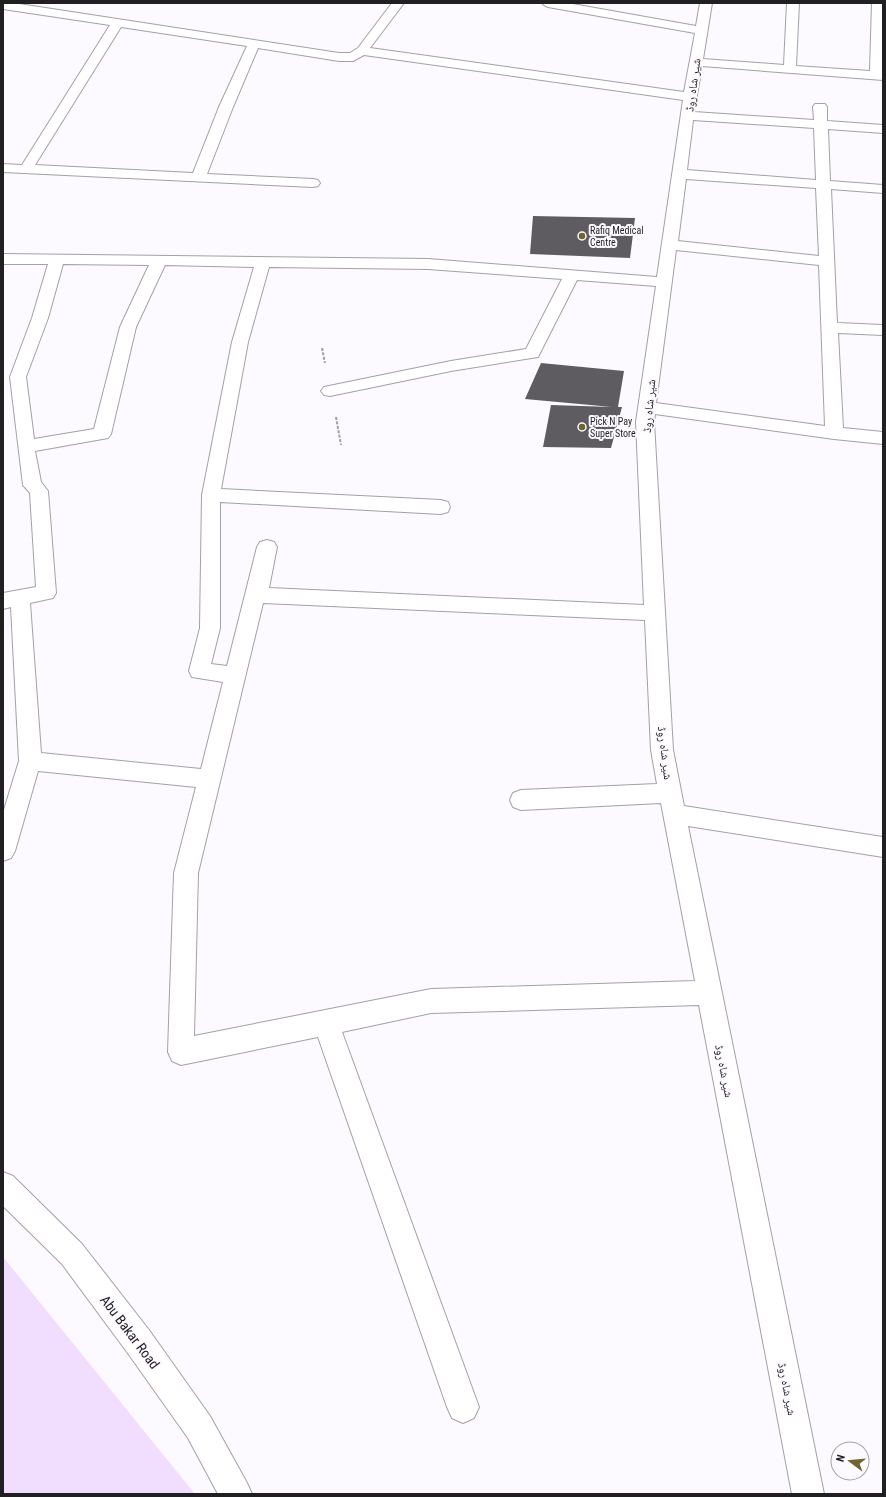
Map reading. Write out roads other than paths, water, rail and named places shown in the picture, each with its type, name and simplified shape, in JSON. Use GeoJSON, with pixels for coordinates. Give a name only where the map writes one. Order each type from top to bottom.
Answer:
{"type":"FeatureCollection","features":[{"type":"Feature","properties":{"kind":"street"},"geometry":{"type":"LineString","coordinates":[[3,5],[339,57],[353,57],[362,51],[398,3]]}},
{"type":"Feature","properties":{"kind":"street"},"geometry":{"type":"LineString","coordinates":[[548,3],[701,31]]}},
{"type":"Feature","properties":{"kind":"street","name":"شیر شاہ روڈ"},"geometry":{"type":"LineString","coordinates":[[706,3],[696,62],[645,422],[662,750],[808,1494]]}},
{"type":"Feature","properties":{"kind":"street"},"geometry":{"type":"LineString","coordinates":[[790,69],[793,3]]}},
{"type":"Feature","properties":{"kind":"street"},"geometry":{"type":"LineString","coordinates":[[696,62],[879,76],[878,3]]}},
{"type":"Feature","properties":{"kind":"street"},"geometry":{"type":"LineString","coordinates":[[26,169],[117,23]]}},
{"type":"Feature","properties":{"kind":"street"},"geometry":{"type":"LineString","coordinates":[[198,178],[226,107],[254,44]]}},
{"type":"Feature","properties":{"kind":"street"},"geometry":{"type":"LineString","coordinates":[[362,51],[690,106],[821,125],[883,129]]}},
{"type":"Feature","properties":{"kind":"street"},"geometry":{"type":"LineString","coordinates":[[820,107],[834,433]]}},
{"type":"Feature","properties":{"kind":"street"},"geometry":{"type":"LineString","coordinates":[[3,168],[313,183]]}},
{"type":"Feature","properties":{"kind":"street"},"geometry":{"type":"LineString","coordinates":[[680,174],[883,189]]}},
{"type":"Feature","properties":{"kind":"street"},"geometry":{"type":"LineString","coordinates":[[670,246],[827,261]]}},
{"type":"Feature","properties":{"kind":"street"},"geometry":{"type":"LineString","coordinates":[[3,259],[428,264],[665,282]]}},
{"type":"Feature","properties":{"kind":"street"},"geometry":{"type":"LineString","coordinates":[[3,851],[30,761],[12,599],[46,593],[39,491],[32,485],[18,377],[40,318],[57,260]]}},
{"type":"Feature","properties":{"kind":"street"},"geometry":{"type":"LineString","coordinates":[[26,448],[41,443],[102,434],[128,327],[159,260]]}},
{"type":"Feature","properties":{"kind":"street"},"geometry":{"type":"LineString","coordinates":[[234,674],[199,671],[210,628],[212,495],[240,342],[263,262]]}},
{"type":"Feature","properties":{"kind":"street"},"geometry":{"type":"LineString","coordinates":[[330,391],[451,366],[532,353],[572,275]]}},
{"type":"Feature","properties":{"kind":"street"},"geometry":{"type":"LineString","coordinates":[[829,328],[883,330]]}},
{"type":"Feature","properties":{"kind":"street"},"geometry":{"type":"LineString","coordinates":[[647,407],[834,433],[883,438]]}},
{"type":"Feature","properties":{"kind":"street"},"geometry":{"type":"LineString","coordinates":[[212,495],[441,506]]}},
{"type":"Feature","properties":{"kind":"street"},"geometry":{"type":"LineString","coordinates":[[655,613],[258,595],[267,547],[234,674],[186,873],[182,1052],[431,1001],[709,993]]}},
{"type":"Feature","properties":{"kind":"street"},"geometry":{"type":"LineString","coordinates":[[30,761],[208,779]]}},
{"type":"Feature","properties":{"kind":"street"},"geometry":{"type":"LineString","coordinates":[[521,800],[673,804],[883,847]]}},
{"type":"Feature","properties":{"kind":"street"},"geometry":{"type":"LineString","coordinates":[[326,1023],[463,1407]]}},
{"type":"Feature","properties":{"kind":"street","name":"Abu Bakar Road"},"geometry":{"type":"LineString","coordinates":[[3,1186],[72,1254],[138,1341],[199,1427],[236,1494]]}},
{"type":"Feature","properties":{"kind":"place","name":"Rafiq Medical Centre"},"geometry":{"type":"Point","coordinates":[582,236]}},
{"type":"Feature","properties":{"kind":"place","name":"Pick N Pay Super Store"},"geometry":{"type":"Point","coordinates":[582,427]}}]}
